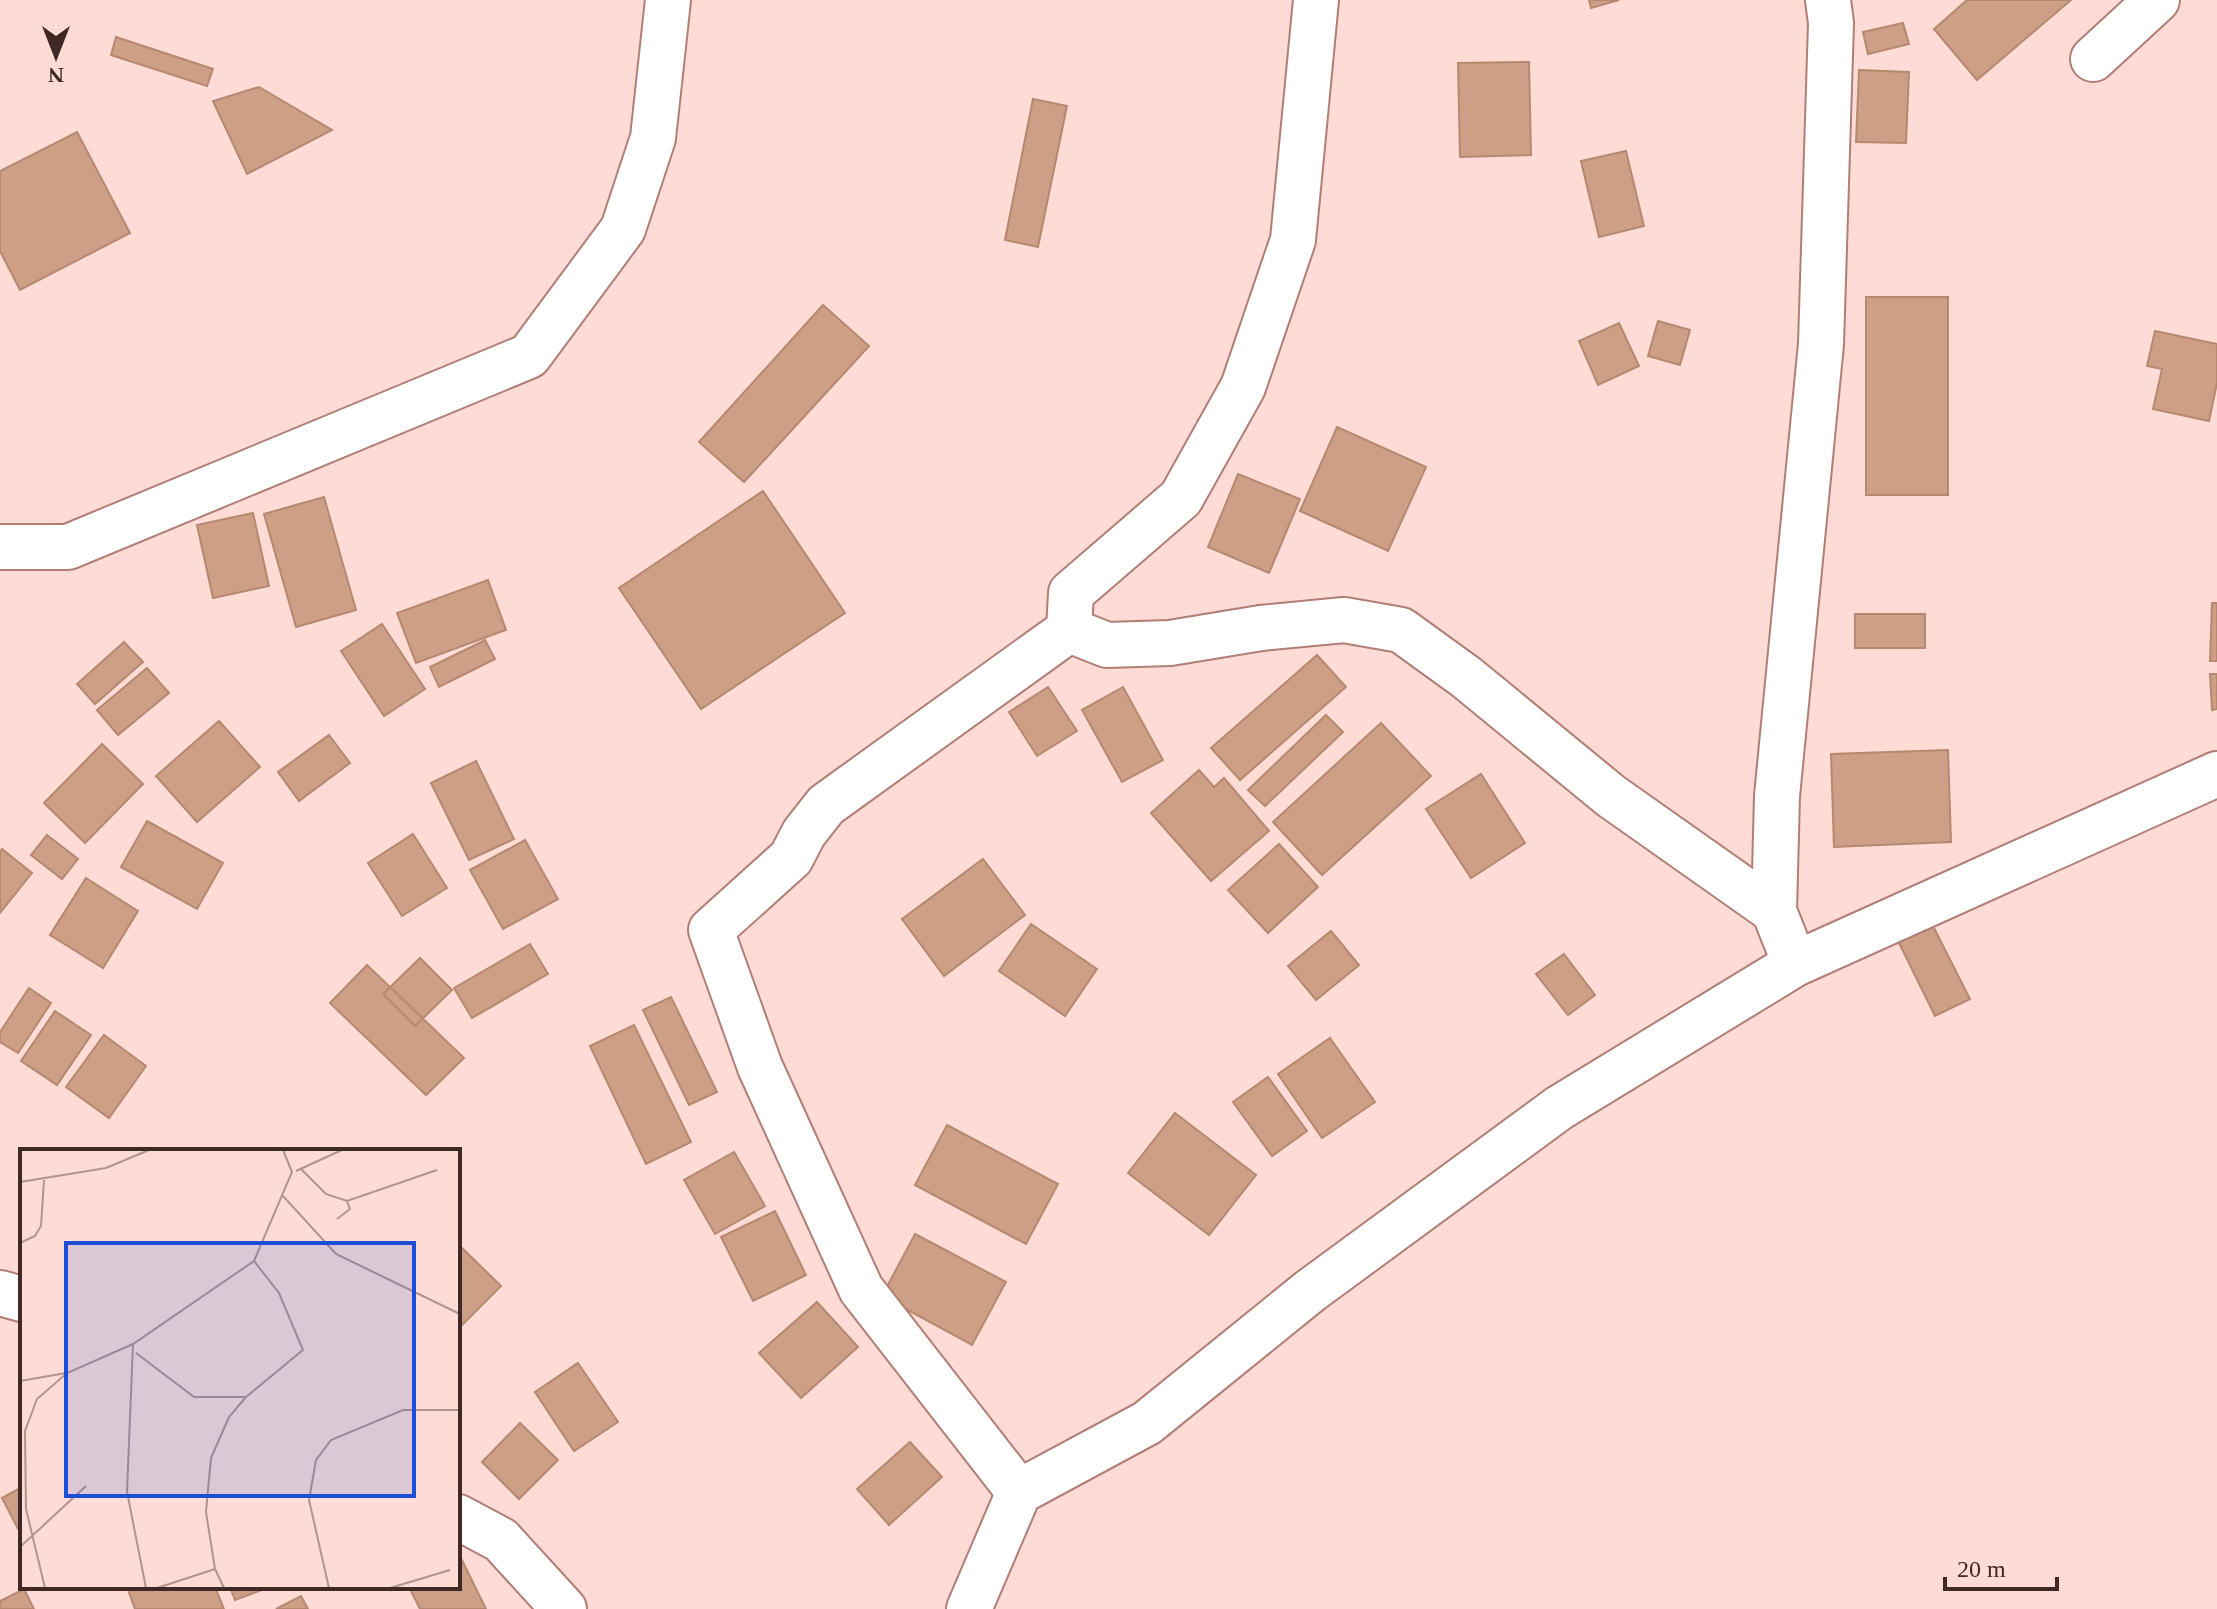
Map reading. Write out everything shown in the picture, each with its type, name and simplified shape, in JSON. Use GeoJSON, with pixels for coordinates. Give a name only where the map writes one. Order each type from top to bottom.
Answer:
{"type":"FeatureCollection","features":[{"type":"Feature","properties":{"kind":"street"},"geometry":{"type":"LineString","coordinates":[[0,547],[68,547],[529,356],[623,229],[653,138],[668,0]]}},
{"type":"Feature","properties":{"kind":"street"},"geometry":{"type":"LineString","coordinates":[[1069,630],[1071,593],[1181,498],[1243,387],[1293,240],[1316,0]]}},
{"type":"Feature","properties":{"kind":"street"},"geometry":{"type":"LineString","coordinates":[[1795,964],[1774,911],[1777,796],[1821,344],[1830,38],[1828,0]]}},
{"type":"Feature","properties":{"kind":"street"},"geometry":{"type":"LineString","coordinates":[[2093,59],[2157,0]]}},
{"type":"Feature","properties":{"kind":"street"},"geometry":{"type":"LineString","coordinates":[[1069,630],[1107,645],[1170,643],[1261,628],[1344,620],[1401,630],[1466,677],[1611,796],[1774,911]]}},
{"type":"Feature","properties":{"kind":"street"},"geometry":{"type":"LineString","coordinates":[[1019,1492],[861,1289],[760,1067],[711,930],[791,858],[804,833],[826,805],[1069,630]]}},
{"type":"Feature","properties":{"kind":"street"},"geometry":{"type":"LineString","coordinates":[[969,1609],[1019,1492],[1147,1423],[1310,1291],[1559,1108],[1795,964],[2215,777]]}},
{"type":"Feature","properties":{"kind":"street"},"geometry":{"type":"LineString","coordinates":[[0,1293],[20,1298]]}},
{"type":"Feature","properties":{"kind":"street"},"geometry":{"type":"LineString","coordinates":[[460,1518],[501,1540],[564,1609]]}},
{"type":"Feature","properties":{"kind":"building"},"geometry":{"type":"Polygon","coordinates":[[[1589,0],[1619,0],[1591,8],[1589,0]]]}},
{"type":"Feature","properties":{"kind":"building"},"geometry":{"type":"Polygon","coordinates":[[[1967,0],[2071,0],[1977,80],[1934,29],[1967,0]]]}},
{"type":"Feature","properties":{"kind":"building"},"geometry":{"type":"Polygon","coordinates":[[[1903,23],[1909,44],[1868,54],[1863,32],[1903,23]]]}},
{"type":"Feature","properties":{"kind":"building"},"geometry":{"type":"Polygon","coordinates":[[[116,37],[213,69],[207,86],[111,55],[116,37]]]}},
{"type":"Feature","properties":{"kind":"building"},"geometry":{"type":"Polygon","coordinates":[[[1529,62],[1531,155],[1460,157],[1458,63],[1529,62]]]}},
{"type":"Feature","properties":{"kind":"building"},"geometry":{"type":"Polygon","coordinates":[[[1859,70],[1909,72],[1906,143],[1856,142],[1859,70]]]}},
{"type":"Feature","properties":{"kind":"building"},"geometry":{"type":"Polygon","coordinates":[[[259,87],[332,130],[247,174],[213,101],[259,87]]]}},
{"type":"Feature","properties":{"kind":"building"},"geometry":{"type":"Polygon","coordinates":[[[1033,99],[1067,106],[1038,247],[1005,240],[1033,99]]]}},
{"type":"Feature","properties":{"kind":"building"},"geometry":{"type":"Polygon","coordinates":[[[77,132],[130,233],[20,290],[0,251],[0,171],[77,132]]]}},
{"type":"Feature","properties":{"kind":"building"},"geometry":{"type":"Polygon","coordinates":[[[1626,151],[1644,226],[1599,237],[1581,161],[1626,151]]]}},
{"type":"Feature","properties":{"kind":"building"},"geometry":{"type":"Polygon","coordinates":[[[1866,297],[1948,297],[1948,495],[1866,495],[1866,297]]]}},
{"type":"Feature","properties":{"kind":"building"},"geometry":{"type":"Polygon","coordinates":[[[823,305],[869,346],[744,482],[699,442],[823,305]]]}},
{"type":"Feature","properties":{"kind":"building"},"geometry":{"type":"Polygon","coordinates":[[[1658,321],[1690,330],[1680,365],[1648,356],[1658,321]]]}},
{"type":"Feature","properties":{"kind":"building"},"geometry":{"type":"Polygon","coordinates":[[[1619,323],[1639,366],[1598,385],[1579,341],[1619,323]]]}},
{"type":"Feature","properties":{"kind":"building"},"geometry":{"type":"Polygon","coordinates":[[[2155,331],[2217,344],[2217,383],[2209,421],[2153,409],[2162,369],[2147,366],[2155,331]]]}},
{"type":"Feature","properties":{"kind":"building"},"geometry":{"type":"Polygon","coordinates":[[[1337,427],[1426,467],[1388,551],[1300,511],[1337,427]]]}},
{"type":"Feature","properties":{"kind":"building"},"geometry":{"type":"Polygon","coordinates":[[[1238,474],[1300,499],[1269,573],[1208,547],[1238,474]]]}},
{"type":"Feature","properties":{"kind":"building"},"geometry":{"type":"Polygon","coordinates":[[[763,491],[845,613],[701,709],[619,588],[763,491]]]}},
{"type":"Feature","properties":{"kind":"building"},"geometry":{"type":"Polygon","coordinates":[[[324,497],[356,610],[296,627],[264,514],[324,497]]]}},
{"type":"Feature","properties":{"kind":"building"},"geometry":{"type":"Polygon","coordinates":[[[253,513],[269,586],[213,598],[197,525],[253,513]]]}},
{"type":"Feature","properties":{"kind":"building"},"geometry":{"type":"Polygon","coordinates":[[[488,580],[506,630],[416,663],[397,613],[488,580]]]}},
{"type":"Feature","properties":{"kind":"building"},"geometry":{"type":"Polygon","coordinates":[[[2212,603],[2217,603],[2217,661],[2210,661],[2212,603]]]}},
{"type":"Feature","properties":{"kind":"building"},"geometry":{"type":"Polygon","coordinates":[[[1855,614],[1925,614],[1925,648],[1855,648],[1855,614]]]}},
{"type":"Feature","properties":{"kind":"building"},"geometry":{"type":"Polygon","coordinates":[[[382,624],[425,689],[384,716],[341,651],[382,624]]]}},
{"type":"Feature","properties":{"kind":"building"},"geometry":{"type":"Polygon","coordinates":[[[485,640],[495,659],[439,687],[430,667],[485,640]]]}},
{"type":"Feature","properties":{"kind":"building"},"geometry":{"type":"Polygon","coordinates":[[[124,642],[143,662],[95,704],[77,684],[124,642]]]}},
{"type":"Feature","properties":{"kind":"building"},"geometry":{"type":"Polygon","coordinates":[[[1317,655],[1346,687],[1240,780],[1211,748],[1317,655]]]}},
{"type":"Feature","properties":{"kind":"building"},"geometry":{"type":"Polygon","coordinates":[[[147,668],[169,693],[118,735],[97,710],[147,668]]]}},
{"type":"Feature","properties":{"kind":"building"},"geometry":{"type":"Polygon","coordinates":[[[2210,674],[2217,674],[2217,709],[2212,710],[2210,674]]]}},
{"type":"Feature","properties":{"kind":"building"},"geometry":{"type":"Polygon","coordinates":[[[1048,687],[1077,731],[1037,756],[1009,712],[1048,687]]]}},
{"type":"Feature","properties":{"kind":"building"},"geometry":{"type":"Polygon","coordinates":[[[1123,687],[1163,760],[1122,782],[1082,710],[1123,687]]]}},
{"type":"Feature","properties":{"kind":"building"},"geometry":{"type":"Polygon","coordinates":[[[1326,715],[1343,732],[1265,806],[1248,790],[1326,715]]]}},
{"type":"Feature","properties":{"kind":"building"},"geometry":{"type":"Polygon","coordinates":[[[219,721],[260,767],[197,822],[156,776],[219,721]]]}},
{"type":"Feature","properties":{"kind":"building"},"geometry":{"type":"Polygon","coordinates":[[[1381,723],[1431,776],[1322,875],[1273,822],[1381,723]]]}},
{"type":"Feature","properties":{"kind":"building"},"geometry":{"type":"Polygon","coordinates":[[[329,735],[350,763],[299,801],[278,772],[329,735]]]}},
{"type":"Feature","properties":{"kind":"building"},"geometry":{"type":"Polygon","coordinates":[[[102,744],[143,784],[85,843],[44,803],[102,744]]]}},
{"type":"Feature","properties":{"kind":"building"},"geometry":{"type":"Polygon","coordinates":[[[1948,750],[1951,842],[1834,847],[1831,754],[1948,750]]]}},
{"type":"Feature","properties":{"kind":"building"},"geometry":{"type":"Polygon","coordinates":[[[476,761],[514,839],[469,860],[431,783],[476,761]]]}},
{"type":"Feature","properties":{"kind":"building"},"geometry":{"type":"Polygon","coordinates":[[[1199,770],[1214,787],[1224,778],[1269,831],[1211,881],[1151,813],[1199,770]]]}},
{"type":"Feature","properties":{"kind":"building"},"geometry":{"type":"Polygon","coordinates":[[[1481,774],[1525,843],[1471,878],[1426,809],[1481,774]]]}},
{"type":"Feature","properties":{"kind":"building"},"geometry":{"type":"Polygon","coordinates":[[[147,821],[223,863],[197,909],[121,867],[147,821]]]}},
{"type":"Feature","properties":{"kind":"building"},"geometry":{"type":"Polygon","coordinates":[[[413,834],[447,888],[402,916],[368,863],[413,834]]]}},
{"type":"Feature","properties":{"kind":"building"},"geometry":{"type":"Polygon","coordinates":[[[47,835],[78,859],[62,879],[31,855],[47,835]]]}},
{"type":"Feature","properties":{"kind":"building"},"geometry":{"type":"Polygon","coordinates":[[[525,840],[558,899],[503,929],[470,870],[525,840]]]}},
{"type":"Feature","properties":{"kind":"building"},"geometry":{"type":"Polygon","coordinates":[[[1279,844],[1318,887],[1268,933],[1228,890],[1279,844]]]}},
{"type":"Feature","properties":{"kind":"building"},"geometry":{"type":"Polygon","coordinates":[[[2,849],[32,873],[0,913],[0,852],[2,849]]]}},
{"type":"Feature","properties":{"kind":"building"},"geometry":{"type":"Polygon","coordinates":[[[983,859],[1025,915],[944,976],[902,919],[983,859]]]}},
{"type":"Feature","properties":{"kind":"building"},"geometry":{"type":"Polygon","coordinates":[[[86,878],[138,911],[103,968],[50,935],[86,878]]]}},
{"type":"Feature","properties":{"kind":"building"},"geometry":{"type":"Polygon","coordinates":[[[1031,924],[1097,969],[1065,1016],[999,971],[1031,924]]]}},
{"type":"Feature","properties":{"kind":"building"},"geometry":{"type":"Polygon","coordinates":[[[1932,924],[1970,999],[1935,1016],[1898,941],[1932,924]]]}},
{"type":"Feature","properties":{"kind":"building"},"geometry":{"type":"Polygon","coordinates":[[[1331,931],[1359,965],[1316,1000],[1288,966],[1331,931]]]}},
{"type":"Feature","properties":{"kind":"building"},"geometry":{"type":"Polygon","coordinates":[[[530,944],[548,974],[472,1018],[454,988],[530,944]]]}},
{"type":"Feature","properties":{"kind":"building"},"geometry":{"type":"Polygon","coordinates":[[[1564,954],[1595,995],[1568,1015],[1536,974],[1564,954]]]}},
{"type":"Feature","properties":{"kind":"building"},"geometry":{"type":"Polygon","coordinates":[[[420,958],[452,990],[415,1026],[383,994],[420,958]]]}},
{"type":"Feature","properties":{"kind":"building"},"geometry":{"type":"Polygon","coordinates":[[[367,965],[464,1058],[426,1095],[330,1003],[367,965]]]}},
{"type":"Feature","properties":{"kind":"building"},"geometry":{"type":"Polygon","coordinates":[[[29,988],[51,1003],[18,1053],[0,1042],[0,1032],[29,988]]]}},
{"type":"Feature","properties":{"kind":"building"},"geometry":{"type":"Polygon","coordinates":[[[671,997],[717,1092],[689,1105],[643,1010],[671,997]]]}},
{"type":"Feature","properties":{"kind":"building"},"geometry":{"type":"Polygon","coordinates":[[[55,1011],[91,1035],[57,1085],[21,1061],[55,1011]]]}},
{"type":"Feature","properties":{"kind":"building"},"geometry":{"type":"Polygon","coordinates":[[[634,1025],[691,1142],[646,1164],[590,1046],[634,1025]]]}},
{"type":"Feature","properties":{"kind":"building"},"geometry":{"type":"Polygon","coordinates":[[[104,1035],[146,1066],[109,1118],[66,1087],[104,1035]]]}},
{"type":"Feature","properties":{"kind":"building"},"geometry":{"type":"Polygon","coordinates":[[[1330,1038],[1375,1102],[1322,1138],[1278,1074],[1330,1038]]]}},
{"type":"Feature","properties":{"kind":"building"},"geometry":{"type":"Polygon","coordinates":[[[1268,1077],[1307,1131],[1272,1156],[1233,1102],[1268,1077]]]}},
{"type":"Feature","properties":{"kind":"building"},"geometry":{"type":"Polygon","coordinates":[[[1175,1113],[1256,1175],[1209,1235],[1128,1173],[1175,1113]]]}},
{"type":"Feature","properties":{"kind":"building"},"geometry":{"type":"Polygon","coordinates":[[[947,1125],[1058,1184],[1026,1244],[915,1185],[947,1125]]]}},
{"type":"Feature","properties":{"kind":"building"},"geometry":{"type":"Polygon","coordinates":[[[734,1152],[765,1206],[715,1234],[684,1180],[734,1152]]]}},
{"type":"Feature","properties":{"kind":"building"},"geometry":{"type":"Polygon","coordinates":[[[775,1211],[806,1275],[753,1301],[721,1237],[775,1211]]]}},
{"type":"Feature","properties":{"kind":"building"},"geometry":{"type":"Polygon","coordinates":[[[915,1234],[1006,1282],[972,1345],[882,1296],[915,1234]]]}},
{"type":"Feature","properties":{"kind":"building"},"geometry":{"type":"Polygon","coordinates":[[[460,1246],[501,1286],[460,1327],[460,1246]]]}},
{"type":"Feature","properties":{"kind":"building"},"geometry":{"type":"Polygon","coordinates":[[[817,1302],[858,1347],[801,1398],[759,1353],[817,1302]]]}},
{"type":"Feature","properties":{"kind":"building"},"geometry":{"type":"Polygon","coordinates":[[[578,1363],[618,1422],[574,1451],[535,1392],[578,1363]]]}},
{"type":"Feature","properties":{"kind":"building"},"geometry":{"type":"Polygon","coordinates":[[[520,1423],[558,1460],[519,1499],[482,1462],[520,1423]]]}},
{"type":"Feature","properties":{"kind":"building"},"geometry":{"type":"Polygon","coordinates":[[[910,1442],[942,1477],[889,1525],[857,1489],[910,1442]]]}},
{"type":"Feature","properties":{"kind":"building"},"geometry":{"type":"Polygon","coordinates":[[[20,1488],[20,1528],[18,1529],[2,1498],[20,1488]]]}},
{"type":"Feature","properties":{"kind":"building"},"geometry":{"type":"Polygon","coordinates":[[[460,1556],[486,1609],[420,1609],[410,1589],[460,1589],[460,1556]]]}},
{"type":"Feature","properties":{"kind":"building"},"geometry":{"type":"Polygon","coordinates":[[[24,1589],[34,1609],[0,1609],[0,1601],[24,1589]]]}},
{"type":"Feature","properties":{"kind":"building"},"geometry":{"type":"Polygon","coordinates":[[[128,1589],[216,1589],[224,1609],[135,1609],[128,1589]]]}},
{"type":"Feature","properties":{"kind":"building"},"geometry":{"type":"Polygon","coordinates":[[[231,1589],[265,1589],[235,1600],[231,1589]]]}},
{"type":"Feature","properties":{"kind":"building"},"geometry":{"type":"Polygon","coordinates":[[[301,1596],[308,1609],[276,1609],[301,1596]]]}}]}
